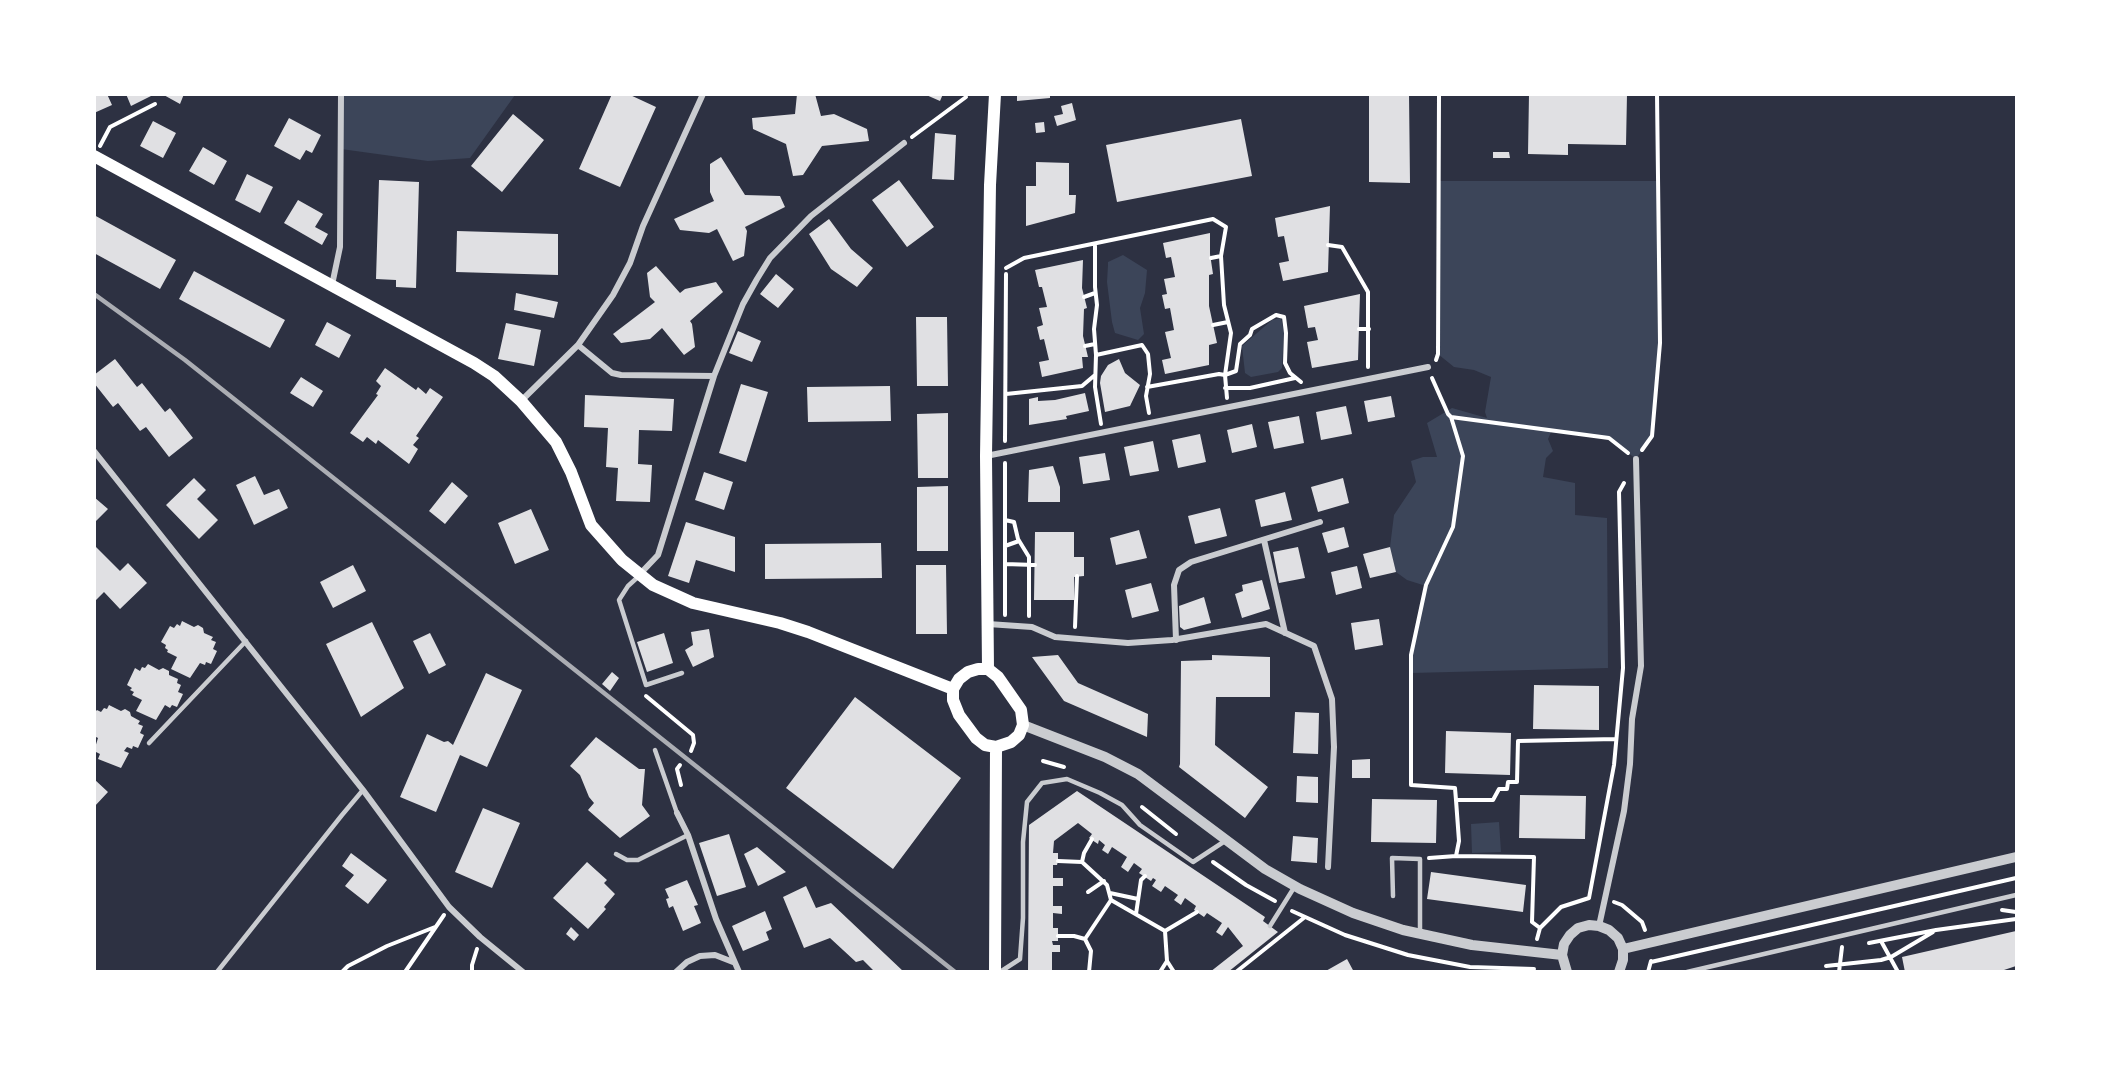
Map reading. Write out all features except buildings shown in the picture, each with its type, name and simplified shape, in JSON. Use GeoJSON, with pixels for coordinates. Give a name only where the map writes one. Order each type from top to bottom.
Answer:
{"type":"FeatureCollection","features":[{"type":"Feature","properties":{"kind":"main road"},"geometry":{"type":"LineString","coordinates":[[988,669],[986,456],[990,185],[995,94]]}},
{"type":"Feature","properties":{"kind":"main road"},"geometry":{"type":"LineString","coordinates":[[95,156],[494,376],[521,401],[556,442],[571,472],[591,525],[615,554],[639,576],[653,585],[693,603],[770,620],[808,632],[952,689]]}},
{"type":"Feature","properties":{"kind":"main road"},"geometry":{"type":"LineString","coordinates":[[988,669],[998,677],[1012,695],[1021,710],[1023,725],[1019,735],[1011,742],[996,747],[984,745],[972,732],[959,715],[953,700],[952,689],[959,679],[968,672],[988,669]]}},
{"type":"Feature","properties":{"kind":"main road"},"geometry":{"type":"LineString","coordinates":[[995,972],[996,747]]}},
{"type":"Feature","properties":{"kind":"street"},"geometry":{"type":"LineString","coordinates":[[332,285],[340,248],[341,94]]}},
{"type":"Feature","properties":{"kind":"street"},"geometry":{"type":"LineString","coordinates":[[521,401],[578,345],[623,279],[637,249],[643,226],[704,94]]}},
{"type":"Feature","properties":{"kind":"street"},"geometry":{"type":"LineString","coordinates":[[639,576],[658,555],[714,376],[743,304],[770,258],[812,216],[904,143]]}},
{"type":"Feature","properties":{"kind":"street"},"geometry":{"type":"LineString","coordinates":[[578,345],[612,373],[714,376]]}},
{"type":"Feature","properties":{"kind":"street"},"geometry":{"type":"LineString","coordinates":[[986,456],[1428,367]]}},
{"type":"Feature","properties":{"kind":"street"},"geometry":{"type":"LineString","coordinates":[[94,451],[363,790],[449,907],[480,937],[523,972]]}},
{"type":"Feature","properties":{"kind":"street"},"geometry":{"type":"LineString","coordinates":[[1599,926],[1624,811],[1630,764],[1632,719],[1641,666],[1636,459]]}},
{"type":"Feature","properties":{"kind":"street"},"geometry":{"type":"LineString","coordinates":[[1176,640],[1174,585],[1179,570],[1191,562],[1320,522]]}},
{"type":"Feature","properties":{"kind":"street"},"geometry":{"type":"LineString","coordinates":[[1264,540],[1285,633]]}},
{"type":"Feature","properties":{"kind":"street"},"geometry":{"type":"LineString","coordinates":[[987,624],[1028,626],[1055,637],[1128,643],[1176,640],[1266,624],[1314,646],[1332,699],[1334,747],[1328,867]]}},
{"type":"Feature","properties":{"kind":"street"},"geometry":{"type":"LineString","coordinates":[[1023,725],[1105,757],[1138,774],[1265,869],[1353,913],[1403,930],[1472,945],[1562,955]]}},
{"type":"Feature","properties":{"kind":"street"},"geometry":{"type":"LineString","coordinates":[[677,813],[688,835],[716,919],[739,972]]}},
{"type":"Feature","properties":{"kind":"street"},"geometry":{"type":"LineString","coordinates":[[1623,949],[2016,857]]}},
{"type":"Feature","properties":{"kind":"street"},"geometry":{"type":"LineString","coordinates":[[1567,972],[1562,955],[1564,944],[1578,928],[1588,925],[1610,930],[1618,939],[1623,949],[1623,960],[1619,972]]}},
{"type":"Feature","properties":{"kind":"street"},"geometry":{"type":"LineString","coordinates":[[676,972],[687,962],[700,956],[715,955],[734,962]]}},
{"type":"Feature","properties":{"kind":"lane"},"geometry":{"type":"LineString","coordinates":[[639,576],[628,586],[619,600],[646,685],[682,673]]}},
{"type":"Feature","properties":{"kind":"lane"},"geometry":{"type":"LineString","coordinates":[[149,743],[246,641]]}},
{"type":"Feature","properties":{"kind":"lane"},"geometry":{"type":"LineString","coordinates":[[655,750],[677,813]]}},
{"type":"Feature","properties":{"kind":"lane"},"geometry":{"type":"LineString","coordinates":[[1000,972],[1020,959],[1023,918],[1023,842],[1027,802],[1042,783],[1067,779],[1100,793],[1122,805],[1140,825],[1193,861],[1225,841]]}},
{"type":"Feature","properties":{"kind":"lane"},"geometry":{"type":"LineString","coordinates":[[217,972],[363,790]]}},
{"type":"Feature","properties":{"kind":"lane"},"geometry":{"type":"LineString","coordinates":[[616,854],[627,860],[638,860],[688,835]]}},
{"type":"Feature","properties":{"kind":"lane"},"geometry":{"type":"LineString","coordinates":[[1393,896],[1392,858],[1420,859],[1420,934]]}},
{"type":"Feature","properties":{"kind":"lane"},"geometry":{"type":"LineString","coordinates":[[1270,926],[1295,886]]}},
{"type":"Feature","properties":{"kind":"lane"},"geometry":{"type":"LineString","coordinates":[[1687,972],[2016,895]]}},
{"type":"Feature","properties":{"kind":"path"},"geometry":{"type":"LineString","coordinates":[[1439,94],[1438,354],[1433,364],[1428,367],[1451,417],[1463,456],[1453,527],[1426,585],[1411,655],[1411,785],[1455,788],[1459,841],[1456,856]]}},
{"type":"Feature","properties":{"kind":"path"},"geometry":{"type":"LineString","coordinates":[[1589,898],[1607,810],[1623,668],[1619,492],[1636,459],[1652,436],[1660,343],[1657,94]]}},
{"type":"Feature","properties":{"kind":"path"},"geometry":{"type":"LineString","coordinates":[[904,143],[966,97]]}},
{"type":"Feature","properties":{"kind":"path"},"geometry":{"type":"LineString","coordinates":[[95,156],[110,127],[155,104]]}},
{"type":"Feature","properties":{"kind":"path"},"geometry":{"type":"LineString","coordinates":[[1006,268],[1024,258],[1213,219],[1226,226],[1221,256],[1224,305],[1231,333],[1225,375],[1229,407]]}},
{"type":"Feature","properties":{"kind":"path"},"geometry":{"type":"LineString","coordinates":[[1095,244],[1097,305],[1094,329],[1095,387],[1102,433]]}},
{"type":"Feature","properties":{"kind":"path"},"geometry":{"type":"LineString","coordinates":[[1328,245],[1342,247],[1368,292],[1369,364],[1363,371]]}},
{"type":"Feature","properties":{"kind":"path"},"geometry":{"type":"LineString","coordinates":[[1210,258],[1221,256]]}},
{"type":"Feature","properties":{"kind":"path"},"geometry":{"type":"LineString","coordinates":[[1005,624],[1006,257]]}},
{"type":"Feature","properties":{"kind":"path"},"geometry":{"type":"LineString","coordinates":[[1084,297],[1095,293]]}},
{"type":"Feature","properties":{"kind":"path"},"geometry":{"type":"LineString","coordinates":[[1147,387],[1219,374],[1225,375],[1236,371],[1239,344],[1250,335],[1252,329],[1279,314],[1284,317],[1286,333],[1285,363],[1290,373],[1301,383],[1302,392]]}},
{"type":"Feature","properties":{"kind":"path"},"geometry":{"type":"LineString","coordinates":[[1214,325],[1228,322]]}},
{"type":"Feature","properties":{"kind":"path"},"geometry":{"type":"LineString","coordinates":[[1359,329],[1369,329]]}},
{"type":"Feature","properties":{"kind":"path"},"geometry":{"type":"LineString","coordinates":[[1085,346],[1095,344]]}},
{"type":"Feature","properties":{"kind":"path"},"geometry":{"type":"LineString","coordinates":[[1096,355],[1142,345],[1148,354],[1150,374],[1146,396],[1150,423]]}},
{"type":"Feature","properties":{"kind":"path"},"geometry":{"type":"LineString","coordinates":[[1006,394],[1082,386],[1095,375]]}},
{"type":"Feature","properties":{"kind":"path"},"geometry":{"type":"LineString","coordinates":[[1225,388],[1250,388],[1296,378]]}},
{"type":"Feature","properties":{"kind":"path"},"geometry":{"type":"LineString","coordinates":[[1301,383],[1312,381]]}},
{"type":"Feature","properties":{"kind":"path"},"geometry":{"type":"LineString","coordinates":[[1451,417],[1609,438],[1636,459]]}},
{"type":"Feature","properties":{"kind":"path"},"geometry":{"type":"LineString","coordinates":[[1005,520],[1014,522],[1019,541],[1028,553],[1032,565],[1028,626]]}},
{"type":"Feature","properties":{"kind":"path"},"geometry":{"type":"LineString","coordinates":[[1005,546],[1019,541]]}},
{"type":"Feature","properties":{"kind":"path"},"geometry":{"type":"LineString","coordinates":[[1005,564],[1032,565]]}},
{"type":"Feature","properties":{"kind":"path"},"geometry":{"type":"LineString","coordinates":[[1074,639],[1077,576]]}},
{"type":"Feature","properties":{"kind":"path"},"geometry":{"type":"LineString","coordinates":[[641,691],[693,735],[694,743],[691,751]]}},
{"type":"Feature","properties":{"kind":"path"},"geometry":{"type":"LineString","coordinates":[[1456,800],[1493,800],[1499,789],[1507,789],[1508,782],[1517,782],[1518,741],[1616,739]]}},
{"type":"Feature","properties":{"kind":"path"},"geometry":{"type":"LineString","coordinates":[[1082,862],[1092,839]]}},
{"type":"Feature","properties":{"kind":"path"},"geometry":{"type":"LineString","coordinates":[[1420,859],[1456,856],[1534,857],[1532,922],[1540,928]]}},
{"type":"Feature","properties":{"kind":"path"},"geometry":{"type":"LineString","coordinates":[[1058,861],[1082,862],[1104,881],[1111,900],[1165,931]]}},
{"type":"Feature","properties":{"kind":"path"},"geometry":{"type":"LineString","coordinates":[[1136,914],[1141,880],[1145,876]]}},
{"type":"Feature","properties":{"kind":"path"},"geometry":{"type":"LineString","coordinates":[[1651,962],[2016,878]]}},
{"type":"Feature","properties":{"kind":"path"},"geometry":{"type":"LineString","coordinates":[[1088,892],[1104,881]]}},
{"type":"Feature","properties":{"kind":"path"},"geometry":{"type":"LineString","coordinates":[[1109,893],[1138,899]]}},
{"type":"Feature","properties":{"kind":"path"},"geometry":{"type":"LineString","coordinates":[[1535,972],[1533,951],[1540,928],[1561,907],[1589,898],[1605,899],[1622,905],[1642,922],[1650,942],[1651,962],[1648,972]]}},
{"type":"Feature","properties":{"kind":"path"},"geometry":{"type":"LineString","coordinates":[[1085,939],[1111,900]]}},
{"type":"Feature","properties":{"kind":"path"},"geometry":{"type":"LineString","coordinates":[[405,972],[449,907]]}},
{"type":"Feature","properties":{"kind":"path"},"geometry":{"type":"LineString","coordinates":[[1165,931],[1197,912]]}},
{"type":"Feature","properties":{"kind":"path"},"geometry":{"type":"LineString","coordinates":[[1236,972],[1305,917]]}},
{"type":"Feature","properties":{"kind":"path"},"geometry":{"type":"LineString","coordinates":[[1862,944],[1936,930],[2016,919]]}},
{"type":"Feature","properties":{"kind":"path"},"geometry":{"type":"LineString","coordinates":[[1826,966],[1891,957],[1945,925]]}},
{"type":"Feature","properties":{"kind":"path"},"geometry":{"type":"LineString","coordinates":[[342,972],[348,966],[387,946],[435,927]]}},
{"type":"Feature","properties":{"kind":"path"},"geometry":{"type":"LineString","coordinates":[[1874,928],[1898,972]]}},
{"type":"Feature","properties":{"kind":"path"},"geometry":{"type":"LineString","coordinates":[[1165,931],[1167,961],[1174,972]]}},
{"type":"Feature","properties":{"kind":"path"},"geometry":{"type":"LineString","coordinates":[[1839,972],[1843,935]]}},
{"type":"Feature","properties":{"kind":"path"},"geometry":{"type":"LineString","coordinates":[[1058,936],[1085,939]]}},
{"type":"Feature","properties":{"kind":"path"},"geometry":{"type":"LineString","coordinates":[[472,972],[480,937]]}},
{"type":"Feature","properties":{"kind":"path"},"geometry":{"type":"LineString","coordinates":[[1085,939],[1090,951],[1089,972]]}},
{"type":"Feature","properties":{"kind":"path"},"geometry":{"type":"LineString","coordinates":[[1843,947],[1852,945]]}},
{"type":"Feature","properties":{"kind":"path"},"geometry":{"type":"LineString","coordinates":[[1160,972],[1167,961]]}},
{"type":"Feature","properties":{"kind":"shaded area"},"geometry":{"type":"Polygon","coordinates":[[[341,95],[515,95],[470,158],[428,161],[341,149],[341,95]]]}},
{"type":"Feature","properties":{"kind":"shaded area"},"geometry":{"type":"Polygon","coordinates":[[[1439,181],[1658,181],[1660,343],[1652,436],[1636,459],[1609,438],[1552,430],[1548,439],[1553,451],[1546,458],[1543,477],[1575,483],[1575,515],[1607,518],[1608,668],[1411,673],[1411,655],[1426,586],[1407,580],[1396,572],[1390,547],[1394,515],[1416,482],[1411,461],[1423,457],[1437,457],[1427,423],[1452,408],[1487,418],[1485,412],[1491,377],[1474,370],[1454,367],[1438,354],[1439,181]]]}},
{"type":"Feature","properties":{"kind":"shaded area"},"geometry":{"type":"Polygon","coordinates":[[[1123,255],[1147,270],[1145,293],[1140,308],[1144,334],[1138,340],[1115,333],[1112,322],[1107,282],[1108,262],[1123,255]]]}},
{"type":"Feature","properties":{"kind":"shaded area"},"geometry":{"type":"Polygon","coordinates":[[[1281,318],[1284,332],[1282,368],[1278,372],[1251,377],[1245,373],[1242,346],[1272,320],[1281,318]]]}},
{"type":"Feature","properties":{"kind":"shaded area"},"geometry":{"type":"Polygon","coordinates":[[[1499,822],[1501,852],[1472,853],[1471,824],[1499,822]]]}},
{"type":"Feature","properties":{"kind":"railway"},"geometry":{"type":"LineString","coordinates":[[94,294],[185,360],[955,972]]}}]}
